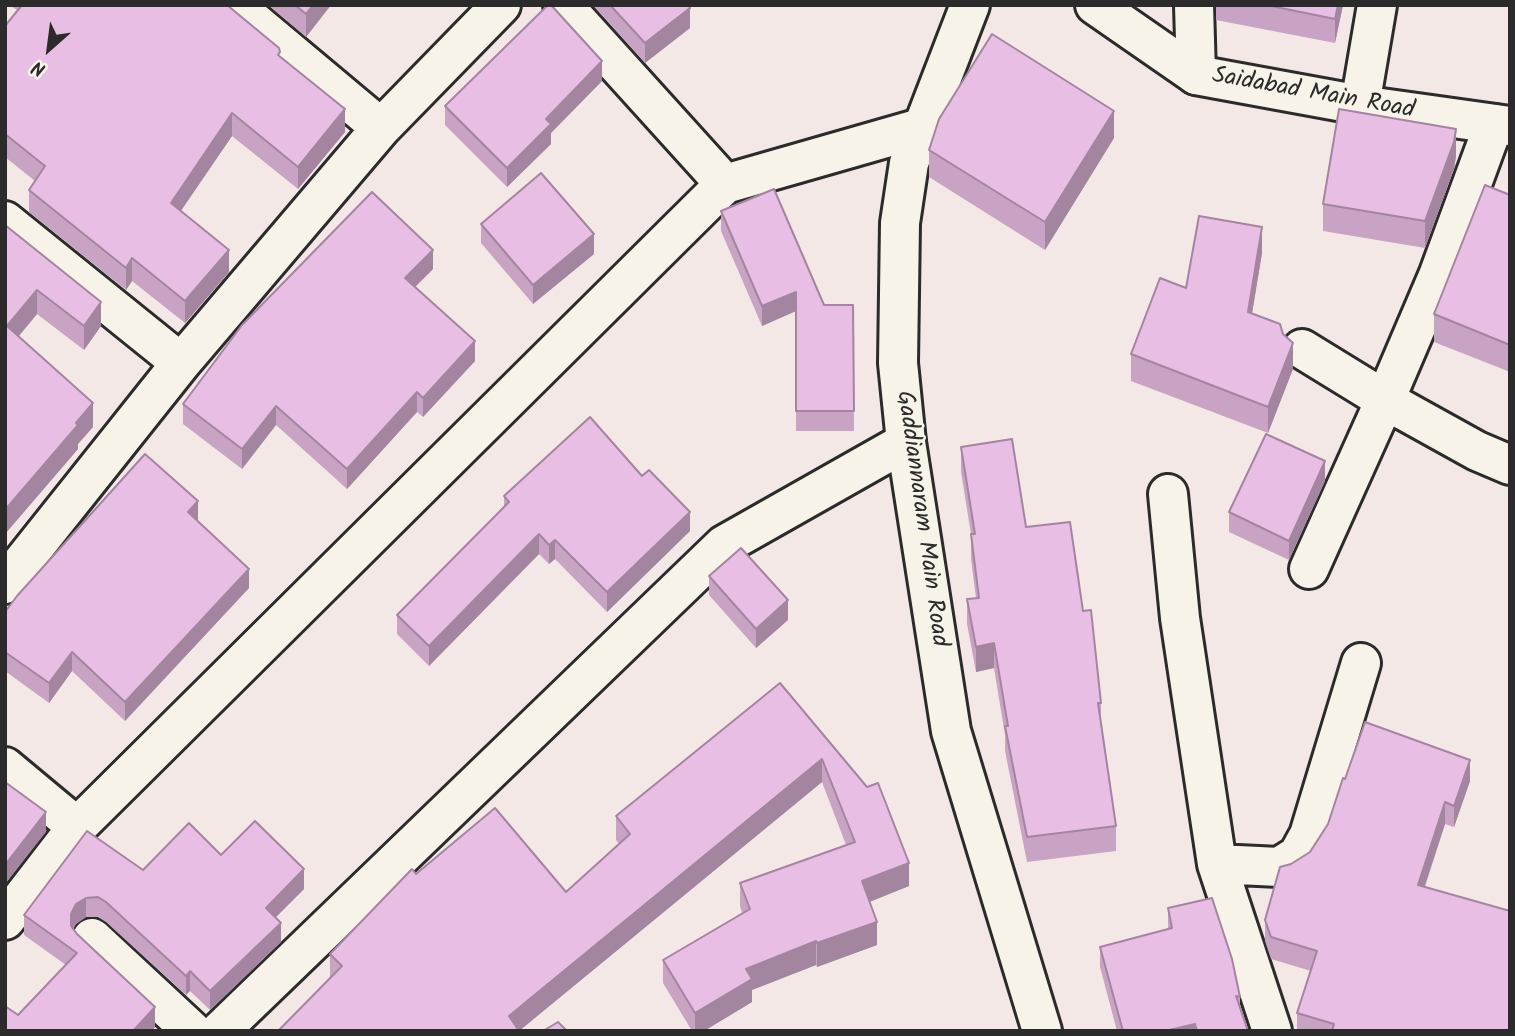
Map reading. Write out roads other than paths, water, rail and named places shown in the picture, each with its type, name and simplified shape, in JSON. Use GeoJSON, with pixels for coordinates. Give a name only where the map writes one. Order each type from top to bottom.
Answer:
{"type":"FeatureCollection","features":[{"type":"Feature","properties":{"kind":"street"},"geometry":{"type":"LineString","coordinates":[[234,5],[381,128]]}},
{"type":"Feature","properties":{"kind":"street"},"geometry":{"type":"LineString","coordinates":[[5,584],[181,363],[381,128],[501,5]]}},
{"type":"Feature","properties":{"kind":"street"},"geometry":{"type":"LineString","coordinates":[[563,5],[725,184]]}},
{"type":"Feature","properties":{"kind":"street","name":"Saidabad Main Road"},"geometry":{"type":"LineString","coordinates":[[1095,5],[1196,75],[1360,104],[1502,125]]}},
{"type":"Feature","properties":{"kind":"street"},"geometry":{"type":"LineString","coordinates":[[1194,5],[1196,75]]}},
{"type":"Feature","properties":{"kind":"street"},"geometry":{"type":"LineString","coordinates":[[1360,104],[1377,5]]}},
{"type":"Feature","properties":{"kind":"street","name":"Gaddiannaram Main Road"},"geometry":{"type":"LineString","coordinates":[[969,6],[909,163],[900,223],[898,363],[906,442],[951,731],[1042,1031]]}},
{"type":"Feature","properties":{"kind":"street"},"geometry":{"type":"LineString","coordinates":[[1309,569],[1385,400],[1502,125]]}},
{"type":"Feature","properties":{"kind":"street"},"geometry":{"type":"LineString","coordinates":[[5,920],[77,827],[725,184],[924,127]]}},
{"type":"Feature","properties":{"kind":"street"},"geometry":{"type":"LineString","coordinates":[[5,220],[181,363]]}},
{"type":"Feature","properties":{"kind":"street"},"geometry":{"type":"LineString","coordinates":[[1302,349],[1385,400],[1477,451],[1510,465]]}},
{"type":"Feature","properties":{"kind":"street"},"geometry":{"type":"LineString","coordinates":[[220,1031],[724,545],[906,442]]}},
{"type":"Feature","properties":{"kind":"street"},"geometry":{"type":"LineString","coordinates":[[1168,494],[1180,618],[1217,863],[1272,1031]]}},
{"type":"Feature","properties":{"kind":"street"},"geometry":{"type":"LineString","coordinates":[[1217,863],[1279,867],[1298,855],[1309,835],[1361,663]]}},
{"type":"Feature","properties":{"kind":"street"},"geometry":{"type":"LineString","coordinates":[[5,766],[77,827]]}},
{"type":"Feature","properties":{"kind":"street"},"geometry":{"type":"LineString","coordinates":[[92,938],[192,1031]]}}]}
